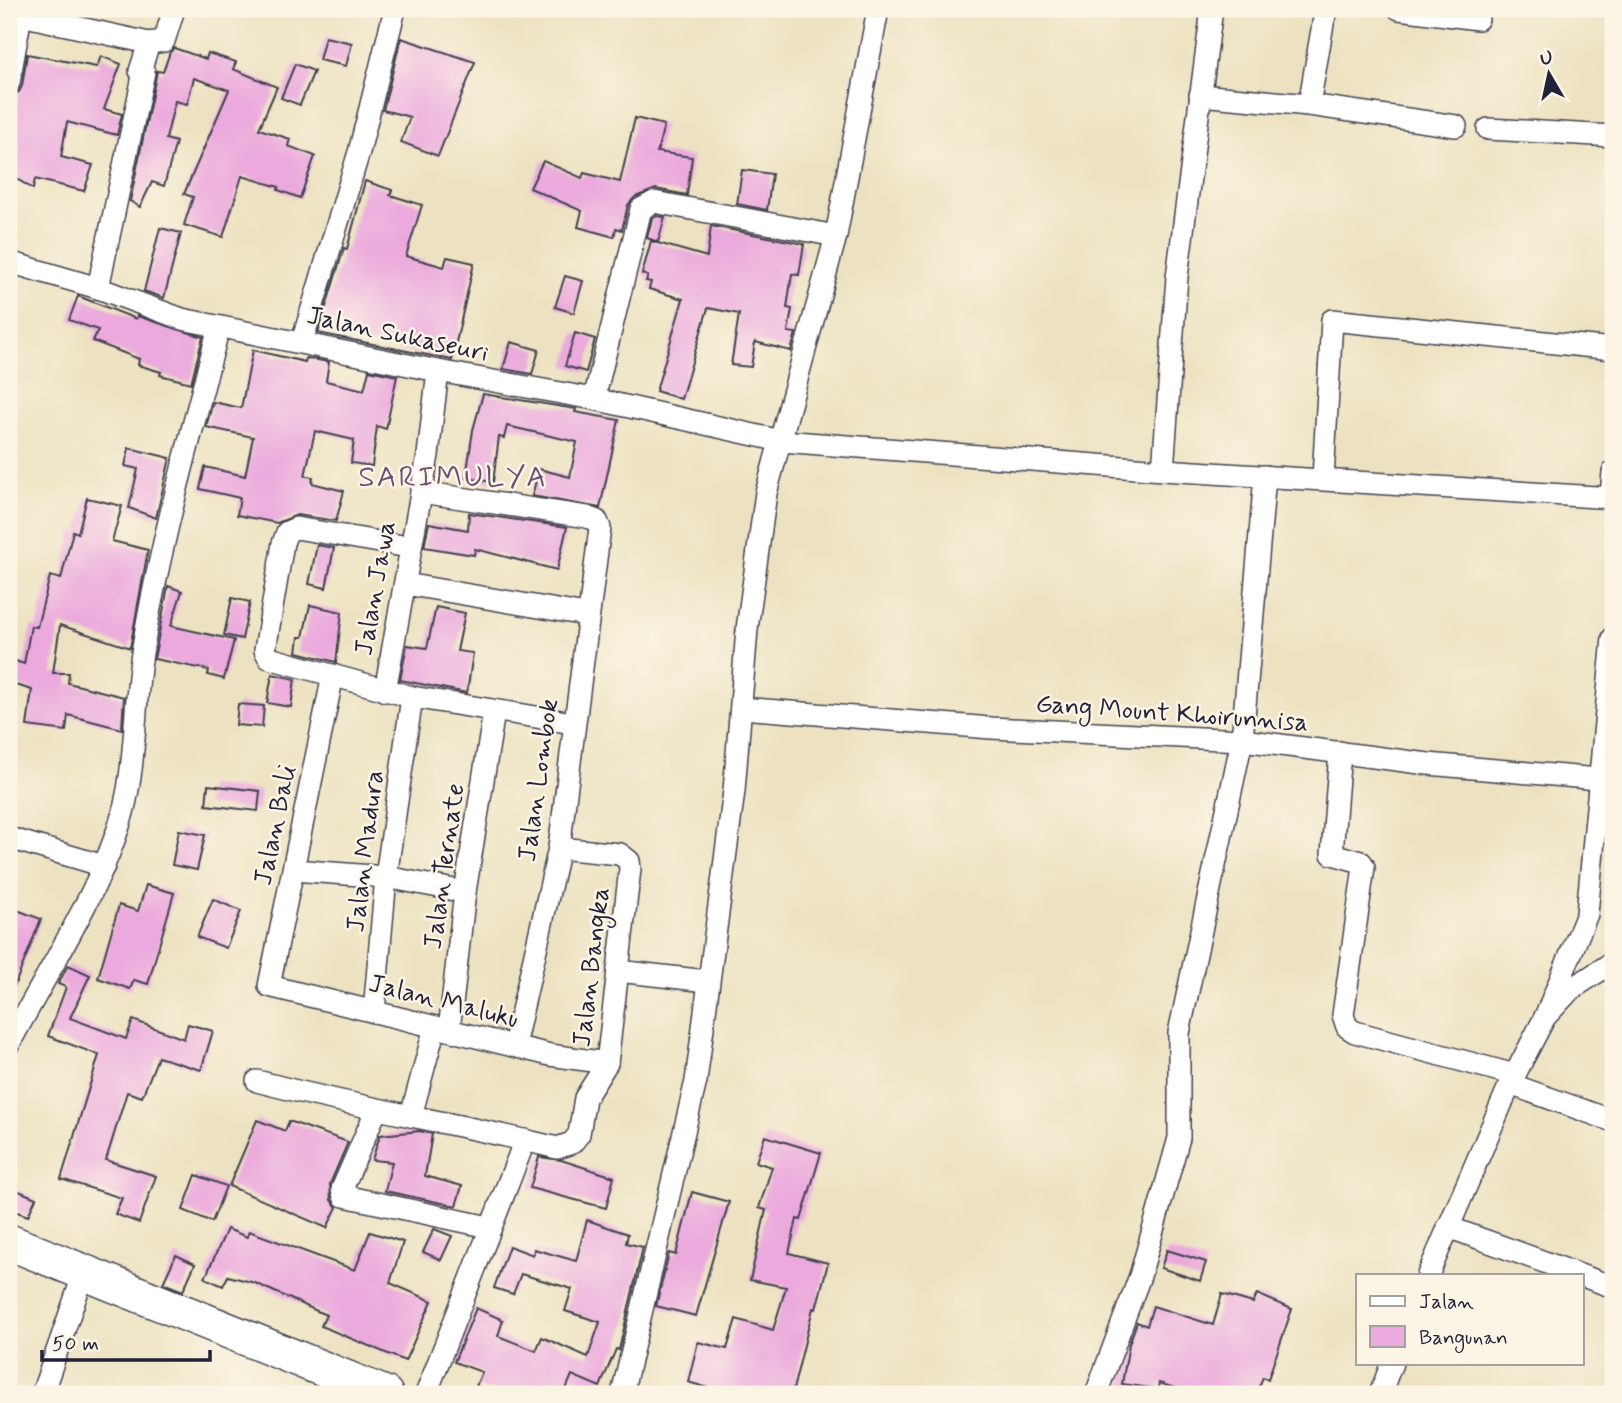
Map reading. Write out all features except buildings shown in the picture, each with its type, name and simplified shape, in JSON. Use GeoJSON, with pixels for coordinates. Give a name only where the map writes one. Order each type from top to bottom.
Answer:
{"type":"FeatureCollection","features":[{"type":"Feature","properties":{"kind":"highway"},"geometry":{"type":"LineString","coordinates":[[9,1242],[385,1394]]}},
{"type":"Feature","properties":{"kind":"street"},"geometry":{"type":"LineString","coordinates":[[9,83],[22,12],[149,43],[164,41],[174,9]]}},
{"type":"Feature","properties":{"kind":"street"},"geometry":{"type":"LineString","coordinates":[[302,342],[359,152],[395,9]]}},
{"type":"Feature","properties":{"kind":"street"},"geometry":{"type":"LineString","coordinates":[[622,1394],[696,1081],[707,981],[727,849],[757,549],[766,493],[836,236],[878,9]]}},
{"type":"Feature","properties":{"kind":"street"},"geometry":{"type":"LineString","coordinates":[[1163,470],[1177,276],[1212,9]]}},
{"type":"Feature","properties":{"kind":"street"},"geometry":{"type":"LineString","coordinates":[[1309,105],[1324,18],[1329,9]]}},
{"type":"Feature","properties":{"kind":"street"},"geometry":{"type":"LineString","coordinates":[[1399,9],[1478,19]]}},
{"type":"Feature","properties":{"kind":"street"},"geometry":{"type":"LineString","coordinates":[[98,288],[144,72],[140,71],[149,43]]}},
{"type":"Feature","properties":{"kind":"street"},"geometry":{"type":"LineString","coordinates":[[1200,95],[1309,105],[1456,126]]}},
{"type":"Feature","properties":{"kind":"street"},"geometry":{"type":"LineString","coordinates":[[1488,129],[1613,136]]}},
{"type":"Feature","properties":{"kind":"street"},"geometry":{"type":"LineString","coordinates":[[594,399],[641,209],[645,204],[653,202],[836,236]]}},
{"type":"Feature","properties":{"kind":"street","name":"Jalan Sukaseuri"},"geometry":{"type":"LineString","coordinates":[[9,262],[98,288],[181,319],[438,371],[594,399],[781,441],[1163,470],[1612,498]]}},
{"type":"Feature","properties":{"kind":"street"},"geometry":{"type":"LineString","coordinates":[[1323,479],[1332,320],[1613,348]]}},
{"type":"Feature","properties":{"kind":"street"},"geometry":{"type":"LineString","coordinates":[[9,1044],[104,866],[127,797],[142,654],[157,577],[219,327]]}},
{"type":"Feature","properties":{"kind":"street","name":"Jalan Jawa"},"geometry":{"type":"LineString","coordinates":[[385,691],[405,584],[408,547],[421,492],[438,371]]}},
{"type":"Feature","properties":{"kind":"street"},"geometry":{"type":"LineString","coordinates":[[1612,498],[1613,472]]}},
{"type":"Feature","properties":{"kind":"street"},"geometry":{"type":"LineString","coordinates":[[1096,1394],[1140,1276],[1179,1138],[1179,1033],[1242,740],[1265,476]]}},
{"type":"Feature","properties":{"kind":"street","name":"Jalan Lombok"},"geometry":{"type":"LineString","coordinates":[[421,492],[574,514],[597,521],[600,538],[586,615],[559,848],[514,1046]]}},
{"type":"Feature","properties":{"kind":"street"},"geometry":{"type":"LineString","coordinates":[[408,547],[296,528],[287,532],[265,650],[276,663],[385,691],[494,712],[573,723]]}},
{"type":"Feature","properties":{"kind":"street"},"geometry":{"type":"LineString","coordinates":[[405,584],[586,615]]}},
{"type":"Feature","properties":{"kind":"street"},"geometry":{"type":"LineString","coordinates":[[1428,1274],[1513,1079],[1545,1017],[1587,914],[1613,638]]}},
{"type":"Feature","properties":{"kind":"street","name":"Jalan Bali"},"geometry":{"type":"LineString","coordinates":[[270,986],[333,676]]}},
{"type":"Feature","properties":{"kind":"street","name":"Jalan Madura"},"geometry":{"type":"LineString","coordinates":[[374,1012],[386,877],[412,697]]}},
{"type":"Feature","properties":{"kind":"street","name":"Gang Mount Khoirunnisa"},"geometry":{"type":"LineString","coordinates":[[741,708],[991,728],[1242,740],[1598,779]]}},
{"type":"Feature","properties":{"kind":"street","name":"Jalan Ternate"},"geometry":{"type":"LineString","coordinates":[[411,1116],[442,1028],[494,712]]}},
{"type":"Feature","properties":{"kind":"street"},"geometry":{"type":"LineString","coordinates":[[1340,752],[1332,854],[1361,863],[1364,867],[1343,1021],[1354,1032],[1513,1079],[1613,1121]]}},
{"type":"Feature","properties":{"kind":"street"},"geometry":{"type":"LineString","coordinates":[[9,838],[104,866]]}},
{"type":"Feature","properties":{"kind":"street","name":"Jalan Bangka"},"geometry":{"type":"LineString","coordinates":[[525,1140],[557,1148],[572,1143],[579,1134],[585,1098],[607,1063],[630,869],[629,861],[620,854],[559,848]]}},
{"type":"Feature","properties":{"kind":"street"},"geometry":{"type":"LineString","coordinates":[[293,870],[386,877],[465,892]]}},
{"type":"Feature","properties":{"kind":"street"},"geometry":{"type":"LineString","coordinates":[[1545,1017],[1570,990],[1613,962]]}},
{"type":"Feature","properties":{"kind":"street"},"geometry":{"type":"LineString","coordinates":[[618,971],[707,981]]}},
{"type":"Feature","properties":{"kind":"street","name":"Jalan Maluku"},"geometry":{"type":"LineString","coordinates":[[270,986],[514,1046],[607,1063]]}},
{"type":"Feature","properties":{"kind":"street"},"geometry":{"type":"LineString","coordinates":[[257,1081],[376,1111],[525,1140],[426,1394]]}},
{"type":"Feature","properties":{"kind":"street"},"geometry":{"type":"LineString","coordinates":[[376,1111],[342,1189],[344,1196],[489,1227]]}},
{"type":"Feature","properties":{"kind":"street"},"geometry":{"type":"LineString","coordinates":[[1448,1227],[1577,1274]]}},
{"type":"Feature","properties":{"kind":"street"},"geometry":{"type":"LineString","coordinates":[[42,1394],[84,1273]]}},
{"type":"Feature","properties":{"kind":"street"},"geometry":{"type":"LineString","coordinates":[[1584,1276],[1613,1287]]}},
{"type":"Feature","properties":{"kind":"street"},"geometry":{"type":"LineString","coordinates":[[1380,1394],[1392,1364]]}},
{"type":"Feature","properties":{"kind":"district","name":"SARIMULYA"},"geometry":{"type":"Point","coordinates":[453,476]}}]}
